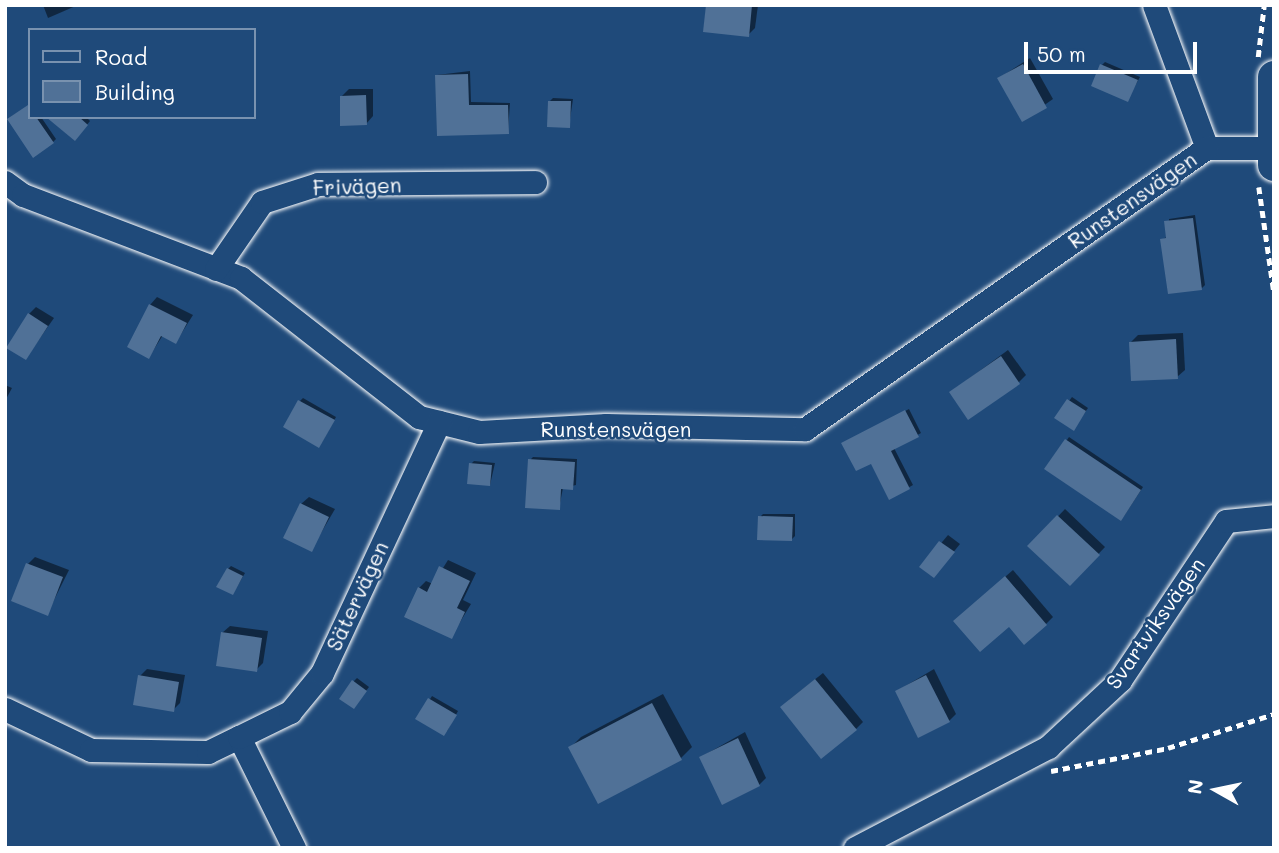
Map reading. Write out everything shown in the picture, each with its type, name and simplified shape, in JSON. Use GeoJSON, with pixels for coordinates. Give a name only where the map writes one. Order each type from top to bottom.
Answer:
{"type":"FeatureCollection","features":[{"type":"Feature","properties":{"kind":"main road"},"geometry":{"type":"LineString","coordinates":[[1273,156],[1274,77]]}},
{"type":"Feature","properties":{"kind":"street"},"geometry":{"type":"LineString","coordinates":[[1154,5],[1206,148],[1273,156]]}},
{"type":"Feature","properties":{"kind":"street","name":"Runstensvägen"},"geometry":{"type":"LineString","coordinates":[[5,182],[23,195],[241,278],[419,417],[480,432],[606,425],[805,429],[1206,148]]}},
{"type":"Feature","properties":{"kind":"street","name":"Frivägen"},"geometry":{"type":"LineString","coordinates":[[216,269],[262,202],[299,189],[318,184],[535,182]]}},
{"type":"Feature","properties":{"kind":"street","name":"Sätervägen"},"geometry":{"type":"LineString","coordinates":[[5,709],[91,750],[208,752],[290,712],[322,673],[439,422]]}},
{"type":"Feature","properties":{"kind":"street","name":"Svartviksvägen"},"geometry":{"type":"LineString","coordinates":[[855,848],[1048,747],[1120,680],[1226,521],[1274,516]]}},
{"type":"Feature","properties":{"kind":"street"},"geometry":{"type":"LineString","coordinates":[[239,737],[294,848]]}},
{"type":"Feature","properties":{"kind":"path"},"geometry":{"type":"LineString","coordinates":[[1018,763],[1032,774],[1077,769],[1168,748],[1274,714]]}},
{"type":"Feature","properties":{"kind":"building"},"geometry":{"type":"Polygon","coordinates":[[[706,5],[752,5],[749,37],[703,32],[706,5]]]}},
{"type":"Feature","properties":{"kind":"building"},"geometry":{"type":"Polygon","coordinates":[[[1023,64],[1047,108],[1022,122],[997,78],[1023,64]]]}},
{"type":"Feature","properties":{"kind":"building"},"geometry":{"type":"Polygon","coordinates":[[[1100,64],[1138,80],[1128,102],[1091,86],[1100,64]]]}},
{"type":"Feature","properties":{"kind":"building"},"geometry":{"type":"Polygon","coordinates":[[[468,74],[469,105],[508,105],[509,134],[437,136],[435,75],[468,74]]]}},
{"type":"Feature","properties":{"kind":"building"},"geometry":{"type":"Polygon","coordinates":[[[366,95],[367,125],[340,126],[340,96],[366,95]]]}},
{"type":"Feature","properties":{"kind":"building"},"geometry":{"type":"Polygon","coordinates":[[[548,101],[571,101],[570,128],[547,127],[548,101]]]}},
{"type":"Feature","properties":{"kind":"building"},"geometry":{"type":"Polygon","coordinates":[[[28,105],[28,119],[37,119],[54,143],[33,158],[7,119],[28,105]]]}},
{"type":"Feature","properties":{"kind":"building"},"geometry":{"type":"Polygon","coordinates":[[[48,119],[81,119],[88,125],[75,141],[48,119]]]}},
{"type":"Feature","properties":{"kind":"building"},"geometry":{"type":"Polygon","coordinates":[[[1193,218],[1202,290],[1168,294],[1160,239],[1166,238],[1164,221],[1193,218]]]}},
{"type":"Feature","properties":{"kind":"building"},"geometry":{"type":"Polygon","coordinates":[[[149,304],[187,323],[176,344],[161,336],[149,359],[127,347],[149,304]]]}},
{"type":"Feature","properties":{"kind":"building"},"geometry":{"type":"Polygon","coordinates":[[[28,313],[48,326],[26,360],[6,348],[28,313]]]}},
{"type":"Feature","properties":{"kind":"building"},"geometry":{"type":"Polygon","coordinates":[[[1176,339],[1178,379],[1131,381],[1129,342],[1176,339]]]}},
{"type":"Feature","properties":{"kind":"building"},"geometry":{"type":"Polygon","coordinates":[[[1001,356],[1020,384],[968,420],[949,392],[1001,356]]]}},
{"type":"Feature","properties":{"kind":"building"},"geometry":{"type":"Polygon","coordinates":[[[1067,399],[1086,411],[1074,431],[1054,418],[1067,399]]]}},
{"type":"Feature","properties":{"kind":"building"},"geometry":{"type":"Polygon","coordinates":[[[298,400],[335,420],[319,448],[283,427],[298,400]]]}},
{"type":"Feature","properties":{"kind":"building"},"geometry":{"type":"Polygon","coordinates":[[[905,410],[919,437],[891,451],[910,489],[889,500],[871,464],[856,471],[841,443],[905,410]]]}},
{"type":"Feature","properties":{"kind":"building"},"geometry":{"type":"Polygon","coordinates":[[[1065,439],[1141,490],[1121,521],[1044,469],[1065,439]]]}},
{"type":"Feature","properties":{"kind":"building"},"geometry":{"type":"Polygon","coordinates":[[[528,459],[575,462],[573,490],[561,489],[560,510],[525,508],[528,459]]]}},
{"type":"Feature","properties":{"kind":"building"},"geometry":{"type":"Polygon","coordinates":[[[469,463],[492,465],[490,486],[467,484],[469,463]]]}},
{"type":"Feature","properties":{"kind":"building"},"geometry":{"type":"Polygon","coordinates":[[[300,503],[329,517],[312,552],[283,538],[300,503]]]}},
{"type":"Feature","properties":{"kind":"building"},"geometry":{"type":"Polygon","coordinates":[[[1057,515],[1100,555],[1070,586],[1027,546],[1057,515]]]}},
{"type":"Feature","properties":{"kind":"building"},"geometry":{"type":"Polygon","coordinates":[[[758,516],[793,517],[792,541],[757,540],[758,516]]]}},
{"type":"Feature","properties":{"kind":"building"},"geometry":{"type":"Polygon","coordinates":[[[939,541],[955,552],[934,578],[919,567],[939,541]]]}},
{"type":"Feature","properties":{"kind":"building"},"geometry":{"type":"Polygon","coordinates":[[[26,563],[63,577],[48,616],[11,601],[26,563]]]}},
{"type":"Feature","properties":{"kind":"building"},"geometry":{"type":"Polygon","coordinates":[[[439,566],[470,581],[457,608],[465,612],[452,639],[404,617],[418,587],[427,592],[439,566]]]}},
{"type":"Feature","properties":{"kind":"building"},"geometry":{"type":"Polygon","coordinates":[[[227,568],[243,576],[233,595],[216,587],[227,568]]]}},
{"type":"Feature","properties":{"kind":"building"},"geometry":{"type":"Polygon","coordinates":[[[1005,576],[1047,625],[1024,645],[1009,627],[980,652],[953,621],[1005,576]]]}},
{"type":"Feature","properties":{"kind":"building"},"geometry":{"type":"Polygon","coordinates":[[[221,632],[262,638],[257,672],[216,666],[221,632]]]}},
{"type":"Feature","properties":{"kind":"building"},"geometry":{"type":"Polygon","coordinates":[[[138,675],[179,682],[174,712],[133,705],[138,675]]]}},
{"type":"Feature","properties":{"kind":"building"},"geometry":{"type":"Polygon","coordinates":[[[926,675],[950,722],[918,738],[895,691],[926,675]]]}},
{"type":"Feature","properties":{"kind":"building"},"geometry":{"type":"Polygon","coordinates":[[[815,679],[857,730],[821,759],[780,707],[815,679]]]}},
{"type":"Feature","properties":{"kind":"building"},"geometry":{"type":"Polygon","coordinates":[[[352,680],[367,691],[354,709],[339,699],[352,680]]]}},
{"type":"Feature","properties":{"kind":"building"},"geometry":{"type":"Polygon","coordinates":[[[428,698],[457,715],[444,736],[415,719],[428,698]]]}},
{"type":"Feature","properties":{"kind":"building"},"geometry":{"type":"Polygon","coordinates":[[[652,703],[682,760],[598,804],[568,747],[652,703]]]}},
{"type":"Feature","properties":{"kind":"building"},"geometry":{"type":"Polygon","coordinates":[[[738,738],[760,786],[722,805],[699,757],[738,738]]]}}]}
